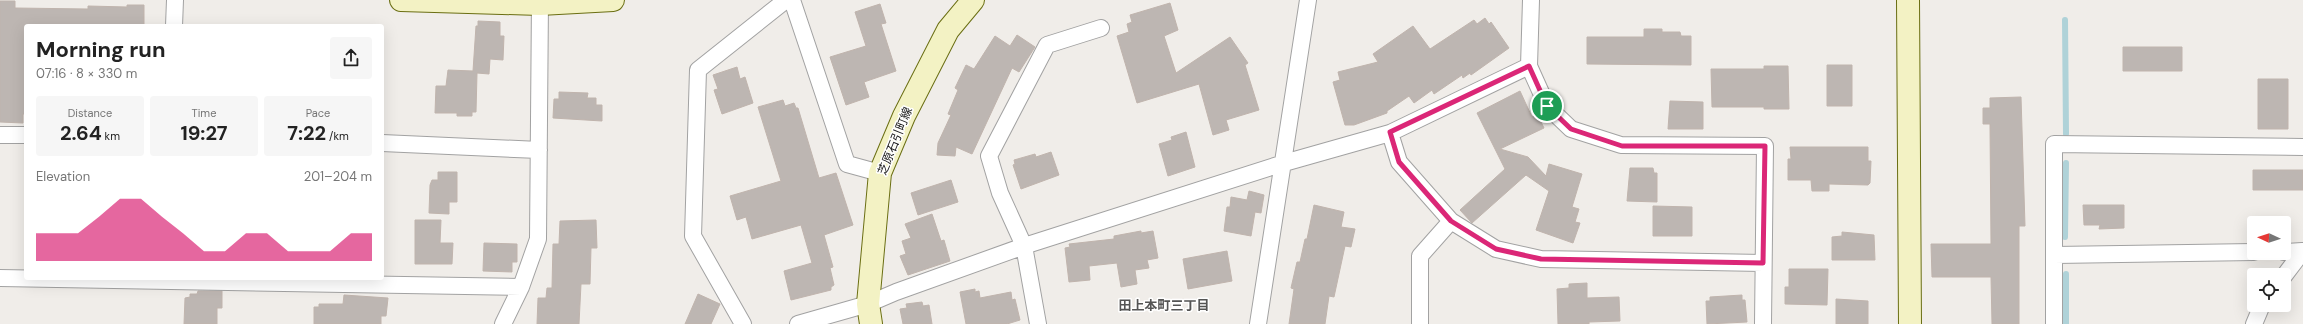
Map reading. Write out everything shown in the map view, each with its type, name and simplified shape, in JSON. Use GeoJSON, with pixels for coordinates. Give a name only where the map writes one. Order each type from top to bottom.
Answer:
{"type":"FeatureCollection","features":[{"type":"Feature","properties":{"kind":"street"},"geometry":{"type":"LineString","coordinates":[[174,24],[175,0]]}},
{"type":"Feature","properties":{"kind":"street"},"geometry":{"type":"LineString","coordinates":[[401,0],[540,2],[613,0]]}},
{"type":"Feature","properties":{"kind":"street"},"geometry":{"type":"LineString","coordinates":[[743,324],[693,236],[698,70],[786,0]]}},
{"type":"Feature","properties":{"kind":"street"},"geometry":{"type":"LineString","coordinates":[[792,0],[847,164],[880,173]]}},
{"type":"Feature","properties":{"kind":"street","name":"芝原石引町線"},"geometry":{"type":"LineString","coordinates":[[869,314],[880,173],[904,116],[948,30],[973,0]]}},
{"type":"Feature","properties":{"kind":"street"},"geometry":{"type":"LineString","coordinates":[[1258,324],[1308,0]]}},
{"type":"Feature","properties":{"kind":"street"},"geometry":{"type":"LineString","coordinates":[[1531,0],[1529,66],[1547,106],[1571,129],[1622,146],[1765,146],[1763,324]]}},
{"type":"Feature","properties":{"kind":"street"},"geometry":{"type":"LineString","coordinates":[[1908,0],[1910,324]]}},
{"type":"Feature","properties":{"kind":"street"},"geometry":{"type":"LineString","coordinates":[[503,324],[521,287],[538,238],[540,2]]}},
{"type":"Feature","properties":{"kind":"street"},"geometry":{"type":"LineString","coordinates":[[1038,324],[1024,246],[1000,193],[989,156],[1046,45],[1101,28]]}},
{"type":"Feature","properties":{"kind":"street"},"geometry":{"type":"LineString","coordinates":[[798,324],[869,314],[896,292],[1024,246],[1284,163],[1390,132],[1529,66]]}},
{"type":"Feature","properties":{"kind":"street"},"geometry":{"type":"LineString","coordinates":[[1390,132],[1399,162],[1451,221],[1496,249],[1541,259],[1763,263]]}},
{"type":"Feature","properties":{"kind":"street"},"geometry":{"type":"LineString","coordinates":[[0,135],[24,135]]}},
{"type":"Feature","properties":{"kind":"street"},"geometry":{"type":"LineString","coordinates":[[384,143],[539,150]]}},
{"type":"Feature","properties":{"kind":"street"},"geometry":{"type":"LineString","coordinates":[[2054,324],[2054,144],[2303,147]]}},
{"type":"Feature","properties":{"kind":"street"},"geometry":{"type":"LineString","coordinates":[[1420,324],[1420,256],[1451,221]]}},
{"type":"Feature","properties":{"kind":"street"},"geometry":{"type":"LineString","coordinates":[[2291,252],[2303,251]]}},
{"type":"Feature","properties":{"kind":"street"},"geometry":{"type":"LineString","coordinates":[[2290,268],[2303,251]]}},
{"type":"Feature","properties":{"kind":"street"},"geometry":{"type":"LineString","coordinates":[[2055,255],[2247,252]]}},
{"type":"Feature","properties":{"kind":"street"},"geometry":{"type":"LineString","coordinates":[[0,278],[24,278]]}},
{"type":"Feature","properties":{"kind":"street"},"geometry":{"type":"LineString","coordinates":[[116,280],[521,287]]}},
{"type":"Feature","properties":{"kind":"street"},"geometry":{"type":"LineString","coordinates":[[2254,324],[2259,312]]}},
{"type":"Feature","properties":{"kind":"building"},"geometry":{"type":"Polygon","coordinates":[[[0,1],[15,1],[15,8],[88,9],[88,6],[127,7],[127,5],[144,5],[144,24],[24,24],[23,123],[0,122],[0,1]]]}},
{"type":"Feature","properties":{"kind":"building"},"geometry":{"type":"Polygon","coordinates":[[[1170,3],[1178,30],[1164,36],[1176,73],[1230,37],[1248,63],[1245,65],[1259,110],[1226,120],[1229,130],[1213,135],[1199,84],[1137,103],[1117,36],[1129,32],[1127,24],[1132,22],[1130,15],[1170,3]]]}},
{"type":"Feature","properties":{"kind":"building"},"geometry":{"type":"Polygon","coordinates":[[[880,4],[886,23],[881,24],[896,71],[864,82],[869,97],[846,105],[830,57],[866,46],[855,12],[880,4]]]}},
{"type":"Feature","properties":{"kind":"building"},"geometry":{"type":"Polygon","coordinates":[[[1485,18],[1489,24],[1491,22],[1509,48],[1471,75],[1470,73],[1463,78],[1462,75],[1434,94],[1432,90],[1414,103],[1409,96],[1387,111],[1387,113],[1354,125],[1345,125],[1333,82],[1340,80],[1338,72],[1378,62],[1373,54],[1413,26],[1430,49],[1474,20],[1477,24],[1485,18]]]}},
{"type":"Feature","properties":{"kind":"building"},"geometry":{"type":"Polygon","coordinates":[[[478,21],[500,22],[500,36],[504,36],[503,60],[490,59],[489,74],[477,73],[476,112],[472,112],[472,116],[457,116],[457,113],[435,113],[436,86],[446,86],[448,70],[473,71],[476,26],[478,26],[478,21]]]}},
{"type":"Feature","properties":{"kind":"building"},"geometry":{"type":"Polygon","coordinates":[[[1644,29],[1662,29],[1662,32],[1680,32],[1681,36],[1691,36],[1691,65],[1587,64],[1587,37],[1644,37],[1644,29]]]}},
{"type":"Feature","properties":{"kind":"building"},"geometry":{"type":"Polygon","coordinates":[[[1017,35],[1035,47],[1019,72],[1012,68],[972,154],[956,147],[955,156],[937,155],[938,143],[951,115],[948,114],[958,90],[955,88],[966,65],[974,69],[995,36],[1010,46],[1017,35]]]}},
{"type":"Feature","properties":{"kind":"building"},"geometry":{"type":"Polygon","coordinates":[[[2123,47],[2182,47],[2182,71],[2123,71],[2123,47]]]}},
{"type":"Feature","properties":{"kind":"building"},"geometry":{"type":"Polygon","coordinates":[[[1827,65],[1852,65],[1852,106],[1827,106],[1827,65]]]}},
{"type":"Feature","properties":{"kind":"building"},"geometry":{"type":"Polygon","coordinates":[[[1764,66],[1788,66],[1789,109],[1764,109],[1764,107],[1712,107],[1711,69],[1764,69],[1764,66]]]}},
{"type":"Feature","properties":{"kind":"building"},"geometry":{"type":"Polygon","coordinates":[[[737,67],[740,79],[745,77],[753,103],[722,114],[714,90],[718,89],[713,75],[737,67]]]}},
{"type":"Feature","properties":{"kind":"building"},"geometry":{"type":"Polygon","coordinates":[[[2258,79],[2288,79],[2288,129],[2258,129],[2258,79]]]}},
{"type":"Feature","properties":{"kind":"building"},"geometry":{"type":"Polygon","coordinates":[[[1520,91],[1532,117],[1537,114],[1544,128],[1500,149],[1528,157],[1546,176],[1549,164],[1582,174],[1572,207],[1579,209],[1575,222],[1580,223],[1573,243],[1536,230],[1549,191],[1526,175],[1472,223],[1460,210],[1505,169],[1477,113],[1520,91]]]}},
{"type":"Feature","properties":{"kind":"building"},"geometry":{"type":"Polygon","coordinates":[[[559,92],[588,93],[587,98],[596,98],[596,105],[602,105],[602,121],[553,118],[554,99],[559,99],[559,92]]]}},
{"type":"Feature","properties":{"kind":"building"},"geometry":{"type":"Polygon","coordinates":[[[2021,97],[2025,226],[2019,226],[2019,324],[1992,324],[1991,277],[1932,277],[1931,244],[1991,244],[1990,124],[1983,124],[1983,108],[1990,108],[1990,98],[2021,97]]]}},
{"type":"Feature","properties":{"kind":"building"},"geometry":{"type":"Polygon","coordinates":[[[783,100],[785,106],[794,103],[796,108],[798,108],[819,178],[836,173],[853,225],[824,235],[833,267],[830,268],[834,285],[831,287],[831,290],[791,300],[784,271],[812,263],[801,225],[752,239],[746,217],[737,220],[730,196],[781,181],[758,107],[783,100]]]}},
{"type":"Feature","properties":{"kind":"building"},"geometry":{"type":"Polygon","coordinates":[[[1670,101],[1703,102],[1703,129],[1668,129],[1670,101]]]}},
{"type":"Feature","properties":{"kind":"building"},"geometry":{"type":"Polygon","coordinates":[[[1186,132],[1195,167],[1168,176],[1159,144],[1172,140],[1171,137],[1186,132]]]}},
{"type":"Feature","properties":{"kind":"building"},"geometry":{"type":"Polygon","coordinates":[[[1790,147],[1868,147],[1868,161],[1871,161],[1870,183],[1868,185],[1829,184],[1829,191],[1812,191],[1811,180],[1788,180],[1788,159],[1791,159],[1790,147]]]}},
{"type":"Feature","properties":{"kind":"building"},"geometry":{"type":"Polygon","coordinates":[[[1051,152],[1059,175],[1021,189],[1013,165],[1015,164],[1014,160],[1035,154],[1036,157],[1051,152]]]}},
{"type":"Feature","properties":{"kind":"building"},"geometry":{"type":"Polygon","coordinates":[[[1630,168],[1653,168],[1654,173],[1657,173],[1657,202],[1627,201],[1630,168]]]}},
{"type":"Feature","properties":{"kind":"building"},"geometry":{"type":"Polygon","coordinates":[[[2253,170],[2303,170],[2303,190],[2253,190],[2253,170]]]}},
{"type":"Feature","properties":{"kind":"building"},"geometry":{"type":"Polygon","coordinates":[[[438,172],[457,172],[457,202],[449,202],[449,214],[429,213],[430,185],[432,180],[438,180],[438,172]]]}},
{"type":"Feature","properties":{"kind":"building"},"geometry":{"type":"Polygon","coordinates":[[[951,180],[958,202],[918,215],[911,193],[951,180]]]}},
{"type":"Feature","properties":{"kind":"building"},"geometry":{"type":"Polygon","coordinates":[[[1249,191],[1264,195],[1261,213],[1255,212],[1251,236],[1224,231],[1227,207],[1230,207],[1231,197],[1247,200],[1249,191]]]}},
{"type":"Feature","properties":{"kind":"building"},"geometry":{"type":"Polygon","coordinates":[[[1314,205],[1344,212],[1341,227],[1355,229],[1351,247],[1345,246],[1334,297],[1329,296],[1325,324],[1289,324],[1294,289],[1291,288],[1297,262],[1300,262],[1305,239],[1307,239],[1314,205]]]}},
{"type":"Feature","properties":{"kind":"building"},"geometry":{"type":"Polygon","coordinates":[[[2083,205],[2124,205],[2124,228],[2099,229],[2100,225],[2084,225],[2083,205]]]}},
{"type":"Feature","properties":{"kind":"building"},"geometry":{"type":"Polygon","coordinates":[[[1653,206],[1692,207],[1692,236],[1653,236],[1653,206]]]}},
{"type":"Feature","properties":{"kind":"building"},"geometry":{"type":"Polygon","coordinates":[[[932,214],[941,241],[944,240],[950,261],[908,275],[900,256],[906,254],[902,241],[911,238],[905,224],[932,214]]]}},
{"type":"Feature","properties":{"kind":"building"},"geometry":{"type":"Polygon","coordinates":[[[415,220],[441,220],[440,243],[453,243],[452,264],[415,264],[415,220]]]}},
{"type":"Feature","properties":{"kind":"building"},"geometry":{"type":"Polygon","coordinates":[[[596,220],[597,248],[591,248],[590,284],[581,284],[579,324],[537,324],[538,298],[546,298],[547,288],[552,288],[553,244],[559,244],[560,221],[596,220]]]}},
{"type":"Feature","properties":{"kind":"building"},"geometry":{"type":"Polygon","coordinates":[[[1141,231],[1141,233],[1153,231],[1158,258],[1147,260],[1149,268],[1135,270],[1137,284],[1121,287],[1117,263],[1089,266],[1090,280],[1069,282],[1065,248],[1070,247],[1069,244],[1114,239],[1114,236],[1141,231]]]}},
{"type":"Feature","properties":{"kind":"building"},"geometry":{"type":"Polygon","coordinates":[[[1842,232],[1874,235],[1875,260],[1832,260],[1832,237],[1842,236],[1842,232]]]}},
{"type":"Feature","properties":{"kind":"building"},"geometry":{"type":"Polygon","coordinates":[[[484,243],[517,244],[517,262],[512,262],[512,272],[483,271],[484,243]]]}},
{"type":"Feature","properties":{"kind":"building"},"geometry":{"type":"Polygon","coordinates":[[[1227,251],[1232,281],[1188,289],[1183,259],[1227,251]]]}},
{"type":"Feature","properties":{"kind":"building"},"geometry":{"type":"Polygon","coordinates":[[[1789,269],[1828,269],[1827,305],[1785,304],[1785,287],[1789,287],[1789,269]]]}},
{"type":"Feature","properties":{"kind":"building"},"geometry":{"type":"Polygon","coordinates":[[[1587,283],[1587,298],[1619,297],[1620,321],[1589,322],[1589,324],[1558,324],[1557,289],[1569,288],[1569,284],[1587,283]]]}},
{"type":"Feature","properties":{"kind":"building"},"geometry":{"type":"Polygon","coordinates":[[[975,289],[975,292],[979,291],[980,298],[1011,292],[1012,300],[1015,299],[1020,320],[1007,324],[966,324],[960,292],[975,289]]]}},
{"type":"Feature","properties":{"kind":"building"},"geometry":{"type":"Polygon","coordinates":[[[198,291],[222,291],[222,308],[217,308],[217,324],[184,324],[185,298],[190,297],[190,294],[197,294],[198,291]]]}},
{"type":"Feature","properties":{"kind":"building"},"geometry":{"type":"Polygon","coordinates":[[[698,294],[720,304],[711,324],[685,324],[698,294]]]}},
{"type":"Feature","properties":{"kind":"building"},"geometry":{"type":"Polygon","coordinates":[[[344,295],[388,298],[386,316],[381,316],[381,324],[314,324],[314,307],[319,307],[319,304],[343,304],[344,295]]]}},
{"type":"Feature","properties":{"kind":"building"},"geometry":{"type":"Polygon","coordinates":[[[1742,295],[1742,300],[1745,300],[1747,322],[1707,324],[1706,301],[1710,301],[1710,297],[1742,295]]]}},
{"type":"Feature","properties":{"kind":"building"},"geometry":{"type":"Polygon","coordinates":[[[1836,299],[1868,301],[1868,324],[1836,324],[1836,299]]]}},
{"type":"Feature","properties":{"kind":"building"},"geometry":{"type":"Polygon","coordinates":[[[922,302],[923,306],[929,305],[932,324],[903,324],[900,309],[907,308],[906,304],[922,302]]]}},
{"type":"Feature","properties":{"kind":"waterway"},"geometry":{"type":"LineString","coordinates":[[2065,20],[2066,134]]}},
{"type":"Feature","properties":{"kind":"waterway"},"geometry":{"type":"LineString","coordinates":[[2065,237],[2066,163]]}},
{"type":"Feature","properties":{"kind":"waterway"},"geometry":{"type":"LineString","coordinates":[[2066,274],[2066,324]]}},
{"type":"Feature","properties":{"kind":"district","name":"田上本町三丁目"},"geometry":{"type":"Point","coordinates":[1164,305]}},
{"type":"Feature","properties":{"kind":"route"},"geometry":{"type":"LineString","coordinates":[[1529,66],[1547,106],[1571,129],[1622,146],[1765,146],[1763,263],[1541,259],[1496,249],[1451,221],[1399,162],[1390,132],[1529,66]]}}]}
